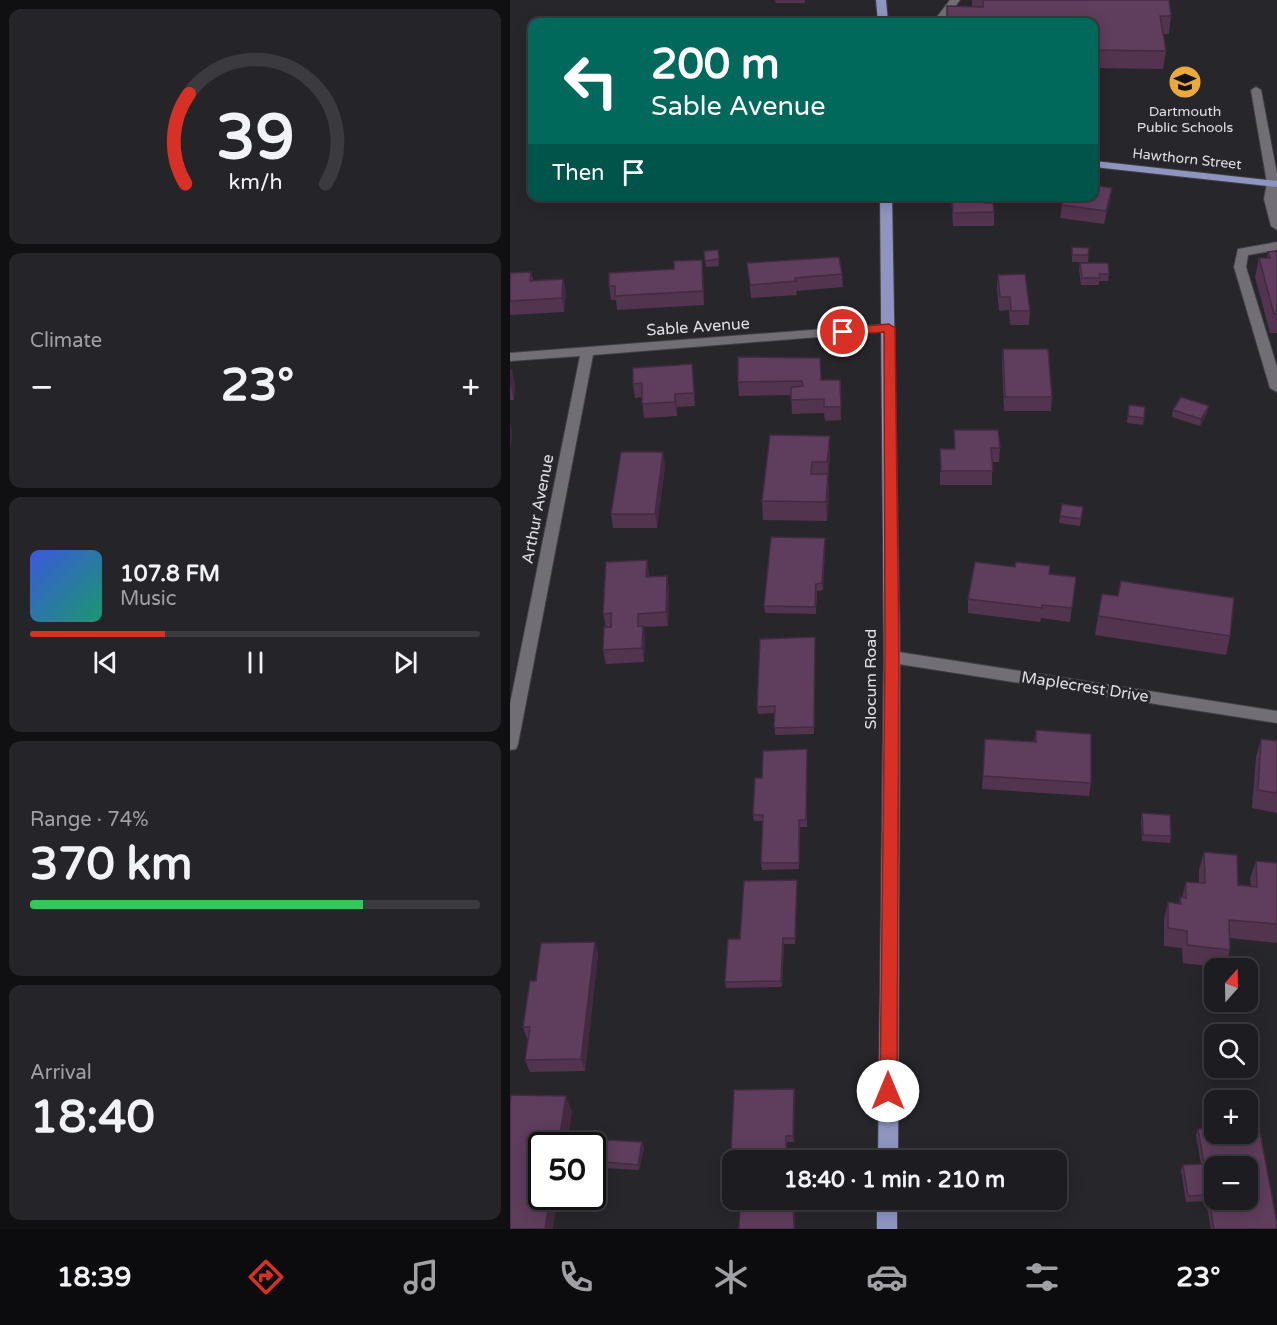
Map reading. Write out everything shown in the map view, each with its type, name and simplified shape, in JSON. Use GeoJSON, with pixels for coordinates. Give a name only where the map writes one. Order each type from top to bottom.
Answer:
{"type":"FeatureCollection","features":[{"type":"Feature","properties":{"kind":"main road"},"geometry":{"type":"LineString","coordinates":[[881,0],[883,18]]}},
{"type":"Feature","properties":{"kind":"main road","name":"Hawthorn Street"},"geometry":{"type":"LineString","coordinates":[[1098,164],[1275,183]]}},
{"type":"Feature","properties":{"kind":"main road","name":"Slocum Road"},"geometry":{"type":"LineString","coordinates":[[886,201],[892,657],[888,1150]]}},
{"type":"Feature","properties":{"kind":"main road"},"geometry":{"type":"LineString","coordinates":[[887,1210],[887,1229]]}},
{"type":"Feature","properties":{"kind":"street"},"geometry":{"type":"LineString","coordinates":[[941,18],[955,0]]}},
{"type":"Feature","properties":{"kind":"street"},"geometry":{"type":"LineString","coordinates":[[1256,90],[1275,183],[1270,199],[1277,226]]}},
{"type":"Feature","properties":{"kind":"street"},"geometry":{"type":"LineString","coordinates":[[1277,246],[1242,252],[1239,267],[1275,372],[1277,388]]}},
{"type":"Feature","properties":{"kind":"street","name":"Sable Avenue"},"geometry":{"type":"LineString","coordinates":[[510,357],[889,328]]}},
{"type":"Feature","properties":{"kind":"street","name":"Arthur Avenue"},"geometry":{"type":"LineString","coordinates":[[510,744],[587,352]]}},
{"type":"Feature","properties":{"kind":"street","name":"Maplecrest Drive"},"geometry":{"type":"LineString","coordinates":[[892,657],[1277,717]]}},
{"type":"Feature","properties":{"kind":"building"},"geometry":{"type":"Polygon","coordinates":[[[983,0],[1169,0],[1171,16],[1160,16],[1166,51],[1098,50],[1098,18],[947,18],[947,6],[983,7],[983,0]]]}},
{"type":"Feature","properties":{"kind":"building"},"geometry":{"type":"Polygon","coordinates":[[[1098,186],[1112,188],[1106,211],[1062,205],[1063,201],[1098,201],[1098,186]]]}},
{"type":"Feature","properties":{"kind":"building"},"geometry":{"type":"Polygon","coordinates":[[[952,201],[993,203],[994,212],[953,213],[952,201]]]}},
{"type":"Feature","properties":{"kind":"building"},"geometry":{"type":"Polygon","coordinates":[[[1072,247],[1089,248],[1088,255],[1072,255],[1072,247]]]}},
{"type":"Feature","properties":{"kind":"building"},"geometry":{"type":"Polygon","coordinates":[[[718,250],[719,259],[705,261],[704,251],[718,250]]]}},
{"type":"Feature","properties":{"kind":"building"},"geometry":{"type":"Polygon","coordinates":[[[1277,251],[1277,314],[1274,314],[1259,258],[1270,258],[1268,252],[1277,251]]]}},
{"type":"Feature","properties":{"kind":"building"},"geometry":{"type":"Polygon","coordinates":[[[839,257],[842,274],[750,285],[747,263],[839,257]]]}},
{"type":"Feature","properties":{"kind":"building"},"geometry":{"type":"Polygon","coordinates":[[[702,260],[703,291],[615,296],[615,286],[609,286],[609,273],[674,269],[674,261],[702,260]]]}},
{"type":"Feature","properties":{"kind":"building"},"geometry":{"type":"Polygon","coordinates":[[[1080,263],[1108,263],[1109,274],[1099,274],[1100,278],[1082,278],[1080,263]]]}},
{"type":"Feature","properties":{"kind":"building"},"geometry":{"type":"Polygon","coordinates":[[[531,272],[530,281],[563,279],[562,298],[510,301],[510,273],[531,272]]]}},
{"type":"Feature","properties":{"kind":"building"},"geometry":{"type":"Polygon","coordinates":[[[1025,274],[1030,311],[1011,311],[1010,297],[1000,297],[998,275],[1025,274]]]}},
{"type":"Feature","properties":{"kind":"building"},"geometry":{"type":"Polygon","coordinates":[[[1003,349],[1048,349],[1052,397],[1005,397],[1003,349]]]}},
{"type":"Feature","properties":{"kind":"building"},"geometry":{"type":"Polygon","coordinates":[[[738,357],[820,358],[821,380],[840,380],[841,407],[824,407],[824,399],[791,400],[791,387],[803,386],[802,381],[738,382],[738,357]]]}},
{"type":"Feature","properties":{"kind":"building"},"geometry":{"type":"Polygon","coordinates":[[[692,364],[694,393],[675,394],[675,402],[642,404],[642,383],[633,384],[633,368],[692,364]]]}},
{"type":"Feature","properties":{"kind":"building"},"geometry":{"type":"Polygon","coordinates":[[[510,370],[512,370],[511,386],[510,386],[510,370]]]}},
{"type":"Feature","properties":{"kind":"building"},"geometry":{"type":"Polygon","coordinates":[[[1181,397],[1209,406],[1201,419],[1173,410],[1181,397]]]}},
{"type":"Feature","properties":{"kind":"building"},"geometry":{"type":"Polygon","coordinates":[[[1129,405],[1145,407],[1144,418],[1128,416],[1129,405]]]}},
{"type":"Feature","properties":{"kind":"building"},"geometry":{"type":"Polygon","coordinates":[[[954,430],[998,430],[1000,448],[991,448],[993,471],[941,471],[940,449],[955,449],[954,430]]]}},
{"type":"Feature","properties":{"kind":"building"},"geometry":{"type":"Polygon","coordinates":[[[770,435],[830,436],[827,462],[812,462],[811,474],[828,474],[826,502],[762,501],[770,435]]]}},
{"type":"Feature","properties":{"kind":"building"},"geometry":{"type":"Polygon","coordinates":[[[621,452],[663,452],[655,514],[611,514],[621,452]]]}},
{"type":"Feature","properties":{"kind":"building"},"geometry":{"type":"Polygon","coordinates":[[[1062,504],[1083,507],[1081,519],[1060,516],[1062,504]]]}},
{"type":"Feature","properties":{"kind":"building"},"geometry":{"type":"Polygon","coordinates":[[[771,537],[825,538],[822,583],[816,584],[815,607],[764,606],[771,537]]]}},
{"type":"Feature","properties":{"kind":"building"},"geometry":{"type":"Polygon","coordinates":[[[647,560],[646,577],[667,576],[666,612],[638,614],[638,626],[643,626],[642,648],[603,650],[604,627],[611,627],[611,613],[603,614],[606,562],[647,560]]]}},
{"type":"Feature","properties":{"kind":"building"},"geometry":{"type":"Polygon","coordinates":[[[975,562],[1015,567],[1016,562],[1050,566],[1049,574],[1076,577],[1072,608],[1042,605],[1042,608],[968,599],[975,562]]]}},
{"type":"Feature","properties":{"kind":"building"},"geometry":{"type":"Polygon","coordinates":[[[1121,581],[1234,598],[1230,636],[1098,616],[1102,594],[1118,596],[1121,581]]]}},
{"type":"Feature","properties":{"kind":"building"},"geometry":{"type":"Polygon","coordinates":[[[815,637],[814,727],[774,728],[775,706],[757,707],[760,639],[815,637]]]}},
{"type":"Feature","properties":{"kind":"building"},"geometry":{"type":"Polygon","coordinates":[[[1036,730],[1091,734],[1091,783],[983,776],[985,739],[1036,742],[1036,730]]]}},
{"type":"Feature","properties":{"kind":"building"},"geometry":{"type":"Polygon","coordinates":[[[1261,739],[1277,741],[1277,793],[1258,790],[1261,739]]]}},
{"type":"Feature","properties":{"kind":"building"},"geometry":{"type":"Polygon","coordinates":[[[807,749],[806,820],[799,820],[799,863],[761,863],[763,815],[753,815],[755,778],[762,778],[763,751],[807,749]]]}},
{"type":"Feature","properties":{"kind":"building"},"geometry":{"type":"Polygon","coordinates":[[[1142,813],[1170,815],[1171,836],[1143,835],[1142,813]]]}},
{"type":"Feature","properties":{"kind":"building"},"geometry":{"type":"Polygon","coordinates":[[[1204,852],[1237,855],[1238,885],[1257,887],[1256,861],[1277,863],[1277,924],[1229,920],[1230,950],[1187,945],[1187,931],[1168,928],[1168,902],[1181,904],[1180,897],[1186,898],[1186,882],[1205,883],[1204,852]]]}},
{"type":"Feature","properties":{"kind":"building"},"geometry":{"type":"Polygon","coordinates":[[[797,880],[795,938],[783,938],[781,981],[725,982],[728,939],[740,939],[744,881],[797,880]]]}},
{"type":"Feature","properties":{"kind":"building"},"geometry":{"type":"Polygon","coordinates":[[[595,942],[581,1059],[525,1060],[530,1027],[523,1027],[530,981],[536,981],[541,943],[595,942]]]}},
{"type":"Feature","properties":{"kind":"building"},"geometry":{"type":"Polygon","coordinates":[[[794,1089],[793,1136],[786,1136],[786,1150],[731,1150],[734,1090],[794,1089]]]}},
{"type":"Feature","properties":{"kind":"building"},"geometry":{"type":"Polygon","coordinates":[[[511,1095],[566,1096],[560,1132],[528,1132],[528,1210],[548,1210],[545,1229],[510,1229],[511,1095]]]}},
{"type":"Feature","properties":{"kind":"building"},"geometry":{"type":"Polygon","coordinates":[[[1259,1127],[1277,1229],[1214,1229],[1211,1210],[1258,1210],[1258,1156],[1204,1156],[1204,1164],[1198,1129],[1204,1129],[1204,1144],[1258,1144],[1259,1127]]]}},
{"type":"Feature","properties":{"kind":"building"},"geometry":{"type":"Polygon","coordinates":[[[608,1140],[642,1142],[638,1165],[606,1162],[608,1140]]]}},
{"type":"Feature","properties":{"kind":"building"},"geometry":{"type":"Polygon","coordinates":[[[1204,1164],[1204,1195],[1188,1196],[1183,1165],[1204,1164]]]}},
{"type":"Feature","properties":{"kind":"building"},"geometry":{"type":"Polygon","coordinates":[[[740,1210],[793,1210],[794,1229],[739,1229],[740,1210]]]}},
{"type":"Feature","properties":{"kind":"place","name":"Dartmouth Public Schools"},"geometry":{"type":"Point","coordinates":[1185,82]}},
{"type":"Feature","properties":{"kind":"route"},"geometry":{"type":"LineString","coordinates":[[843,332],[889,328],[892,657],[888,1091]]}}]}
